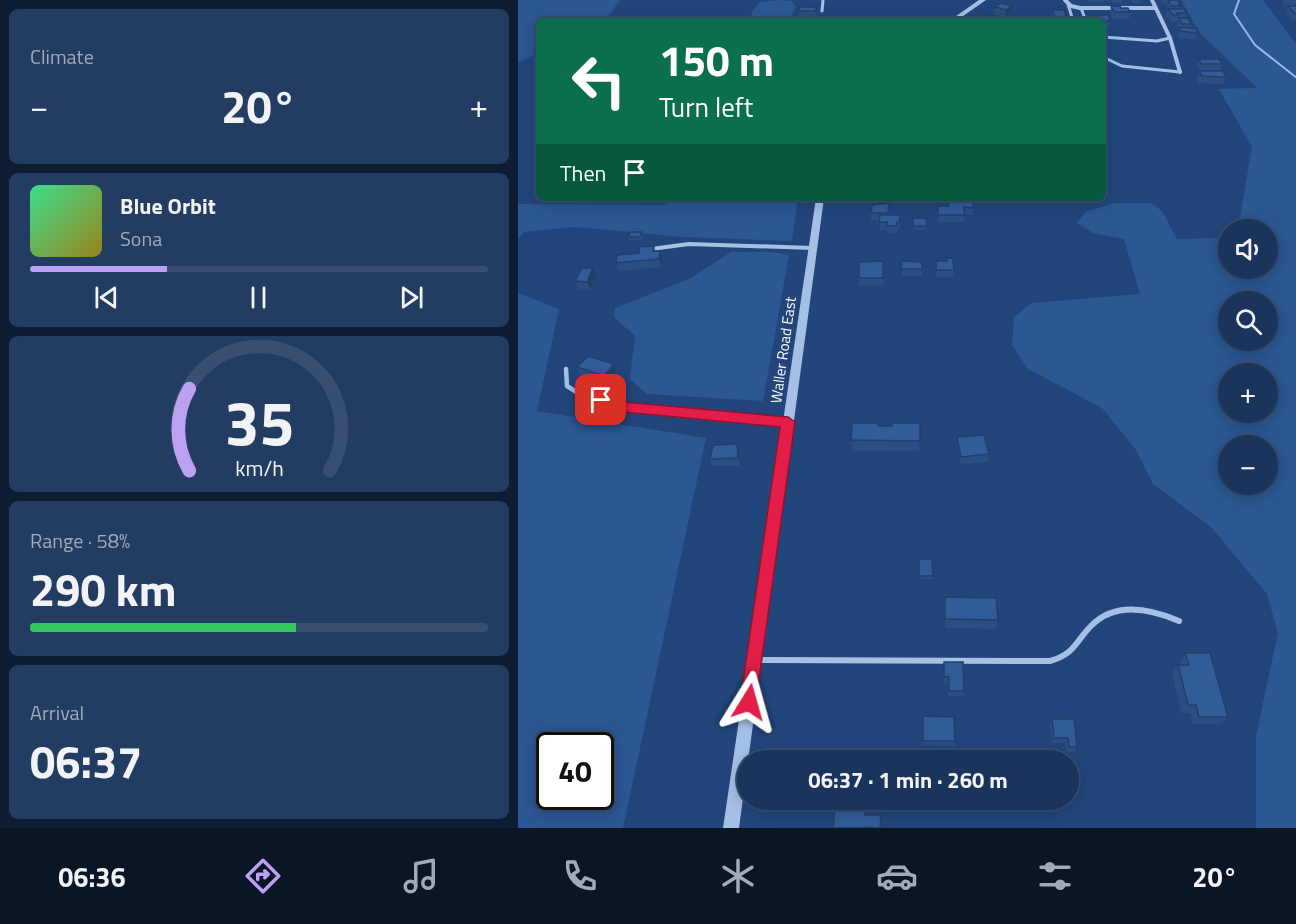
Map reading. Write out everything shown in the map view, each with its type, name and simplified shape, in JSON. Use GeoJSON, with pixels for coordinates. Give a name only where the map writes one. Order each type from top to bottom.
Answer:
{"type":"FeatureCollection","features":[{"type":"Feature","properties":{"kind":"street"},"geometry":{"type":"LineString","coordinates":[[956,18],[983,0]]}},
{"type":"Feature","properties":{"kind":"street"},"geometry":{"type":"LineString","coordinates":[[1065,0],[1070,5],[1081,8],[1155,8]]}},
{"type":"Feature","properties":{"kind":"street"},"geometry":{"type":"LineString","coordinates":[[1152,0],[1170,38],[1181,72]]}},
{"type":"Feature","properties":{"kind":"street","name":"Waller Road East"},"geometry":{"type":"LineString","coordinates":[[731,828],[820,201]]}},
{"type":"Feature","properties":{"kind":"lane"},"geometry":{"type":"LineString","coordinates":[[822,11],[823,0]]}},
{"type":"Feature","properties":{"kind":"lane"},"geometry":{"type":"LineString","coordinates":[[1070,5],[1067,6],[1072,18]]}},
{"type":"Feature","properties":{"kind":"lane"},"geometry":{"type":"LineString","coordinates":[[1081,8],[1085,18]]}},
{"type":"Feature","properties":{"kind":"lane"},"geometry":{"type":"LineString","coordinates":[[1106,37],[1157,41],[1170,38]]}},
{"type":"Feature","properties":{"kind":"lane"},"geometry":{"type":"LineString","coordinates":[[1106,58],[1122,66],[1181,72]]}},
{"type":"Feature","properties":{"kind":"lane"},"geometry":{"type":"LineString","coordinates":[[643,250],[689,244],[813,248]]}},
{"type":"Feature","properties":{"kind":"lane"},"geometry":{"type":"LineString","coordinates":[[566,369],[568,386],[578,393],[624,407],[788,422]]}},
{"type":"Feature","properties":{"kind":"lane"},"geometry":{"type":"LineString","coordinates":[[755,660],[1050,661],[1070,654],[1091,626],[1111,611],[1140,610],[1163,614],[1179,621]]}},
{"type":"Feature","properties":{"kind":"shaded area"},"geometry":{"type":"Polygon","coordinates":[[[518,0],[620,0],[607,18],[536,18],[536,54],[518,63],[518,0]]]}},
{"type":"Feature","properties":{"kind":"shaded area"},"geometry":{"type":"Polygon","coordinates":[[[1181,0],[1263,0],[1296,44],[1296,828],[1256,828],[1256,736],[1278,633],[1267,594],[1211,527],[1153,484],[1136,450],[1102,408],[1028,369],[1012,345],[1014,317],[1032,303],[1140,294],[1124,239],[1093,233],[1077,223],[1085,212],[1114,203],[1151,203],[1162,211],[1177,239],[1218,238],[1218,279],[1278,279],[1278,219],[1240,219],[1252,147],[1219,89],[1257,88],[1199,32],[1181,0]]]}},
{"type":"Feature","properties":{"kind":"shaded area"},"geometry":{"type":"Polygon","coordinates":[[[792,1],[796,7],[790,18],[751,18],[752,12],[760,2],[792,1]]]}},
{"type":"Feature","properties":{"kind":"shaded area"},"geometry":{"type":"Polygon","coordinates":[[[670,201],[798,201],[792,241],[682,237],[575,227],[524,232],[518,239],[518,204],[664,205],[670,201]]]}},
{"type":"Feature","properties":{"kind":"shaded area"},"geometry":{"type":"Polygon","coordinates":[[[731,252],[772,252],[789,255],[763,401],[647,394],[630,379],[635,336],[614,317],[615,308],[689,279],[731,252]]]}},
{"type":"Feature","properties":{"kind":"shaded area"},"geometry":{"type":"Polygon","coordinates":[[[518,293],[559,309],[537,411],[706,438],[623,828],[518,828],[518,293]]]}},
{"type":"Feature","properties":{"kind":"building"},"geometry":{"type":"Polygon","coordinates":[[[1168,0],[1178,0],[1180,6],[1171,6],[1168,0]]]}},
{"type":"Feature","properties":{"kind":"building"},"geometry":{"type":"Polygon","coordinates":[[[1001,3],[1012,6],[1006,10],[995,7],[1001,3]]]}},
{"type":"Feature","properties":{"kind":"building"},"geometry":{"type":"Polygon","coordinates":[[[1111,6],[1128,8],[1130,12],[1114,12],[1111,6]]]}},
{"type":"Feature","properties":{"kind":"building"},"geometry":{"type":"Polygon","coordinates":[[[1288,6],[1297,6],[1297,13],[1294,13],[1288,6]]]}},
{"type":"Feature","properties":{"kind":"building"},"geometry":{"type":"Polygon","coordinates":[[[799,7],[816,7],[816,11],[799,11],[799,7]]]}},
{"type":"Feature","properties":{"kind":"building"},"geometry":{"type":"Polygon","coordinates":[[[1168,9],[1184,9],[1187,13],[1173,15],[1168,9]]]}},
{"type":"Feature","properties":{"kind":"building"},"geometry":{"type":"Polygon","coordinates":[[[1052,10],[1064,10],[1066,16],[1056,18],[1052,10]]]}},
{"type":"Feature","properties":{"kind":"building"},"geometry":{"type":"Polygon","coordinates":[[[1096,15],[1108,15],[1110,21],[1106,21],[1106,18],[1097,18],[1096,15]]]}},
{"type":"Feature","properties":{"kind":"building"},"geometry":{"type":"Polygon","coordinates":[[[1179,18],[1188,18],[1192,24],[1182,24],[1179,18]]]}},
{"type":"Feature","properties":{"kind":"building"},"geometry":{"type":"Polygon","coordinates":[[[1180,27],[1197,29],[1197,33],[1180,31],[1180,27]]]}},
{"type":"Feature","properties":{"kind":"building"},"geometry":{"type":"Polygon","coordinates":[[[1199,59],[1219,59],[1222,64],[1201,64],[1199,59]]]}},
{"type":"Feature","properties":{"kind":"building"},"geometry":{"type":"Polygon","coordinates":[[[1199,71],[1223,71],[1226,77],[1202,76],[1199,71]]]}},
{"type":"Feature","properties":{"kind":"building"},"geometry":{"type":"Polygon","coordinates":[[[948,201],[973,202],[973,208],[964,207],[965,215],[938,215],[938,206],[949,206],[948,201]]]}},
{"type":"Feature","properties":{"kind":"building"},"geometry":{"type":"Polygon","coordinates":[[[889,203],[888,213],[871,213],[872,205],[889,203]]]}},
{"type":"Feature","properties":{"kind":"building"},"geometry":{"type":"Polygon","coordinates":[[[880,215],[900,215],[899,222],[896,226],[887,226],[887,222],[879,222],[880,215]]]}},
{"type":"Feature","properties":{"kind":"building"},"geometry":{"type":"Polygon","coordinates":[[[913,218],[926,218],[927,226],[913,226],[913,218]]]}},
{"type":"Feature","properties":{"kind":"building"},"geometry":{"type":"Polygon","coordinates":[[[630,232],[642,232],[640,237],[628,237],[630,232]]]}},
{"type":"Feature","properties":{"kind":"building"},"geometry":{"type":"Polygon","coordinates":[[[654,246],[653,251],[660,251],[659,259],[616,263],[617,255],[639,253],[639,247],[654,246]]]}},
{"type":"Feature","properties":{"kind":"building"},"geometry":{"type":"Polygon","coordinates":[[[947,258],[953,258],[954,270],[936,270],[936,261],[947,261],[947,258]]]}},
{"type":"Feature","properties":{"kind":"building"},"geometry":{"type":"Polygon","coordinates":[[[883,261],[883,278],[859,278],[859,262],[883,261]]]}},
{"type":"Feature","properties":{"kind":"building"},"geometry":{"type":"Polygon","coordinates":[[[902,261],[922,262],[922,269],[901,269],[902,261]]]}},
{"type":"Feature","properties":{"kind":"building"},"geometry":{"type":"Polygon","coordinates":[[[582,268],[593,268],[587,282],[575,281],[582,268]]]}},
{"type":"Feature","properties":{"kind":"building"},"geometry":{"type":"Polygon","coordinates":[[[588,356],[614,364],[604,376],[577,367],[588,356]]]}},
{"type":"Feature","properties":{"kind":"building"},"geometry":{"type":"Polygon","coordinates":[[[852,423],[878,423],[878,426],[892,426],[892,423],[920,423],[920,441],[851,440],[852,423]]]}},
{"type":"Feature","properties":{"kind":"building"},"geometry":{"type":"Polygon","coordinates":[[[984,435],[989,454],[961,457],[957,437],[984,435]]]}},
{"type":"Feature","properties":{"kind":"building"},"geometry":{"type":"Polygon","coordinates":[[[737,444],[738,458],[710,459],[713,445],[737,444]]]}},
{"type":"Feature","properties":{"kind":"building"},"geometry":{"type":"Polygon","coordinates":[[[919,559],[932,559],[933,576],[919,576],[919,559]]]}},
{"type":"Feature","properties":{"kind":"building"},"geometry":{"type":"Polygon","coordinates":[[[945,597],[996,598],[998,620],[945,619],[945,597]]]}},
{"type":"Feature","properties":{"kind":"building"},"geometry":{"type":"Polygon","coordinates":[[[1185,653],[1210,653],[1228,717],[1199,717],[1196,705],[1188,705],[1178,665],[1189,665],[1185,653]]]}},
{"type":"Feature","properties":{"kind":"building"},"geometry":{"type":"Polygon","coordinates":[[[944,662],[963,662],[964,691],[949,691],[949,677],[944,677],[944,662]]]}},
{"type":"Feature","properties":{"kind":"building"},"geometry":{"type":"Polygon","coordinates":[[[923,716],[954,717],[955,741],[923,741],[923,716]]]}},
{"type":"Feature","properties":{"kind":"building"},"geometry":{"type":"Polygon","coordinates":[[[1052,719],[1074,719],[1077,747],[1069,747],[1068,738],[1054,738],[1052,719]]]}},
{"type":"Feature","properties":{"kind":"building"},"geometry":{"type":"Polygon","coordinates":[[[835,810],[866,810],[865,815],[881,815],[880,828],[833,828],[835,810]]]}},
{"type":"Feature","properties":{"kind":"waterway"},"geometry":{"type":"LineString","coordinates":[[1239,0],[1234,14],[1255,45],[1297,78]]}},
{"type":"Feature","properties":{"kind":"route"},"geometry":{"type":"LineString","coordinates":[[601,400],[624,407],[788,422],[749,702]]}}]}
